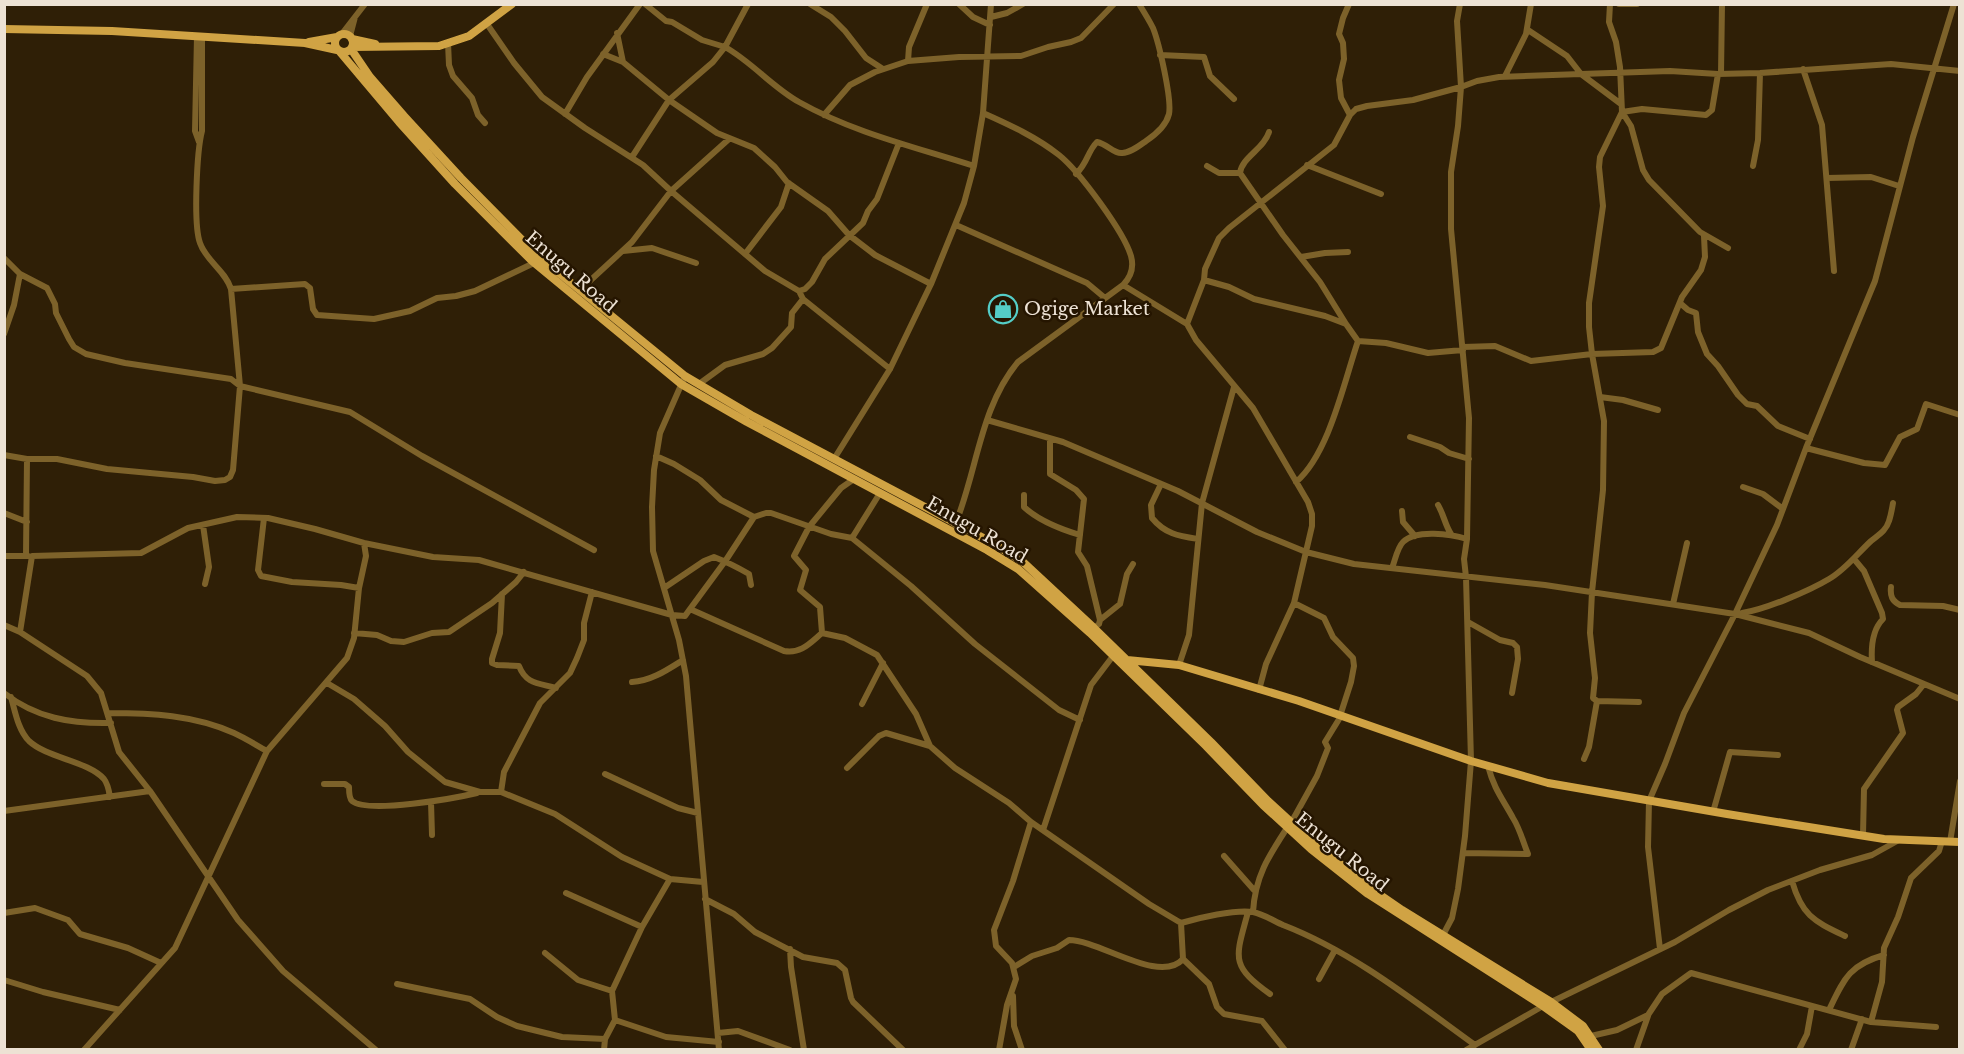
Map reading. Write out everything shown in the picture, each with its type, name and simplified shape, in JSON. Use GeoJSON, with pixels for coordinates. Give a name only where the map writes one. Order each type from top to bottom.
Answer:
{"type":"FeatureCollection","features":[{"type":"Feature","properties":{"kind":"main road"},"geometry":{"type":"LineString","coordinates":[[4,30],[112,31],[305,43],[347,41],[426,48],[448,44],[469,36],[512,4]]}},
{"type":"Feature","properties":{"kind":"main road"},"geometry":{"type":"LineString","coordinates":[[305,43],[346,52],[347,41]]}},
{"type":"Feature","properties":{"kind":"main road"},"geometry":{"type":"LineString","coordinates":[[347,41],[361,64],[397,108],[461,178],[537,255],[685,376],[953,527],[1023,562],[1094,628],[1124,662],[1179,665],[1340,716],[1471,761],[1548,783],[1863,836],[1959,842]]}},
{"type":"Feature","properties":{"kind":"main road"},"geometry":{"type":"LineString","coordinates":[[339,51],[335,44],[347,41],[375,47],[385,46]]}},
{"type":"Feature","properties":{"kind":"main road"},"geometry":{"type":"LineString","coordinates":[[361,64],[364,57],[375,47]]}},
{"type":"Feature","properties":{"kind":"main road","name":"Enugu Road"},"geometry":{"type":"LineString","coordinates":[[339,51],[455,184],[534,263],[681,384],[880,493],[953,527],[1018,569],[1113,656],[1124,662],[1289,826],[1368,894],[1547,1004],[1578,1032],[1591,1050]]}},
{"type":"Feature","properties":{"kind":"main road"},"geometry":{"type":"LineString","coordinates":[[1289,826],[1373,890],[1583,1026],[1599,1050]]}},
{"type":"Feature","properties":{"kind":"street"},"geometry":{"type":"LineString","coordinates":[[347,41],[355,17],[365,4]]}},
{"type":"Feature","properties":{"kind":"street"},"geometry":{"type":"LineString","coordinates":[[565,114],[617,33],[643,4],[666,21],[672,22],[702,40],[726,47],[738,54],[796,100],[824,115],[855,129],[974,166]]}},
{"type":"Feature","properties":{"kind":"street"},"geometry":{"type":"LineString","coordinates":[[632,157],[669,100],[713,62],[726,47],[748,4]]}},
{"type":"Feature","properties":{"kind":"street"},"geometry":{"type":"LineString","coordinates":[[908,61],[909,48],[927,4]]}},
{"type":"Feature","properties":{"kind":"street"},"geometry":{"type":"LineString","coordinates":[[959,4],[973,17],[990,25]]}},
{"type":"Feature","properties":{"kind":"street"},"geometry":{"type":"LineString","coordinates":[[834,459],[890,369],[931,284],[956,225],[974,166],[983,113],[991,4]]}},
{"type":"Feature","properties":{"kind":"street"},"geometry":{"type":"LineString","coordinates":[[990,17],[1007,13],[1023,4]]}},
{"type":"Feature","properties":{"kind":"street"},"geometry":{"type":"LineString","coordinates":[[824,115],[850,85],[883,69],[908,61],[1021,56],[1071,42],[1081,38],[1114,4]]}},
{"type":"Feature","properties":{"kind":"street"},"geometry":{"type":"LineString","coordinates":[[1076,174],[1086,163],[1097,142],[1105,143],[1117,153],[1124,154],[1146,141],[1166,122],[1169,100],[1160,55],[1153,28],[1139,4]]}},
{"type":"Feature","properties":{"kind":"street"},"geometry":{"type":"LineString","coordinates":[[1349,4],[1342,18],[1340,34],[1344,59],[1339,80],[1341,98],[1350,115]]}},
{"type":"Feature","properties":{"kind":"street"},"geometry":{"type":"LineString","coordinates":[[1443,935],[1452,918],[1458,889],[1471,761],[1468,622],[1464,559],[1467,539],[1469,418],[1451,229],[1451,172],[1461,87],[1457,21],[1460,4]]}},
{"type":"Feature","properties":{"kind":"street"},"geometry":{"type":"LineString","coordinates":[[1505,76],[1528,30],[1531,4]]}},
{"type":"Feature","properties":{"kind":"street"},"geometry":{"type":"LineString","coordinates":[[1610,4],[1609,22],[1616,42],[1622,112],[1631,126],[1642,170],[1704,236],[1728,248]]}},
{"type":"Feature","properties":{"kind":"street"},"geometry":{"type":"LineString","coordinates":[[1619,4],[1637,4]]}},
{"type":"Feature","properties":{"kind":"street"},"geometry":{"type":"LineString","coordinates":[[1622,112],[1642,109],[1706,115],[1712,110],[1719,74],[1722,4]]}},
{"type":"Feature","properties":{"kind":"street"},"geometry":{"type":"LineString","coordinates":[[1660,950],[1648,847],[1649,801],[1684,712],[1735,614],[1783,508],[1875,281],[1899,186],[1954,4]]}},
{"type":"Feature","properties":{"kind":"street"},"geometry":{"type":"LineString","coordinates":[[813,5],[831,16],[866,58],[883,69]]}},
{"type":"Feature","properties":{"kind":"street"},"geometry":{"type":"LineString","coordinates":[[487,24],[514,63],[542,97],[643,165],[671,192],[765,271],[799,291],[803,299],[890,369]]}},
{"type":"Feature","properties":{"kind":"street"},"geometry":{"type":"LineString","coordinates":[[1528,30],[1567,56],[1581,74],[1621,104]]}},
{"type":"Feature","properties":{"kind":"street"},"geometry":{"type":"LineString","coordinates":[[617,33],[623,62]]}},
{"type":"Feature","properties":{"kind":"street"},"geometry":{"type":"LineString","coordinates":[[4,455],[27,459],[57,459],[107,469],[215,481],[230,477],[233,470],[240,375],[231,289],[225,276],[200,243],[196,190],[199,143],[195,131],[199,37]]}},
{"type":"Feature","properties":{"kind":"street"},"geometry":{"type":"LineString","coordinates":[[448,44],[449,65],[453,76],[472,98],[478,115],[484,123]]}},
{"type":"Feature","properties":{"kind":"street"},"geometry":{"type":"LineString","coordinates":[[603,54],[623,62],[669,100],[717,133],[754,148],[789,183],[828,211],[849,235],[875,255],[931,284]]}},
{"type":"Feature","properties":{"kind":"street"},"geometry":{"type":"LineString","coordinates":[[1160,55],[1204,57],[1210,76],[1234,99]]}},
{"type":"Feature","properties":{"kind":"street"},"geometry":{"type":"LineString","coordinates":[[1187,324],[1204,280],[1205,269],[1219,238],[1334,145],[1350,115],[1356,109],[1413,100],[1477,81],[1505,76],[1670,71],[1719,74],[1760,73],[1891,64],[1959,71]]}},
{"type":"Feature","properties":{"kind":"street"},"geometry":{"type":"LineString","coordinates":[[1803,69],[1822,125],[1834,271]]}},
{"type":"Feature","properties":{"kind":"street"},"geometry":{"type":"LineString","coordinates":[[1753,166],[1758,140],[1760,73]]}},
{"type":"Feature","properties":{"kind":"street"},"geometry":{"type":"LineString","coordinates":[[1622,112],[1600,157],[1603,206],[1589,303],[1592,354],[1604,421],[1603,490],[1590,633],[1595,678],[1593,698],[1639,702]]}},
{"type":"Feature","properties":{"kind":"street"},"geometry":{"type":"LineString","coordinates":[[953,527],[969,486],[987,420],[1005,377],[1018,362],[1123,285],[1129,279],[1132,266],[1126,245],[1097,199],[1061,156],[1015,127],[983,113]]}},
{"type":"Feature","properties":{"kind":"street"},"geometry":{"type":"LineString","coordinates":[[1240,173],[1242,167],[1266,141],[1269,132]]}},
{"type":"Feature","properties":{"kind":"street"},"geometry":{"type":"LineString","coordinates":[[580,290],[622,251],[671,192],[729,139]]}},
{"type":"Feature","properties":{"kind":"street"},"geometry":{"type":"LineString","coordinates":[[799,291],[812,282],[825,259],[863,223],[868,211],[878,199],[899,143]]}},
{"type":"Feature","properties":{"kind":"street"},"geometry":{"type":"LineString","coordinates":[[1307,165],[1381,194]]}},
{"type":"Feature","properties":{"kind":"street"},"geometry":{"type":"LineString","coordinates":[[1207,166],[1219,173],[1240,173]]}},
{"type":"Feature","properties":{"kind":"street"},"geometry":{"type":"LineString","coordinates":[[1240,173],[1283,236],[1320,282],[1358,341]]}},
{"type":"Feature","properties":{"kind":"street"},"geometry":{"type":"LineString","coordinates":[[1827,178],[1871,177],[1899,186]]}},
{"type":"Feature","properties":{"kind":"street"},"geometry":{"type":"LineString","coordinates":[[745,254],[781,207],[789,183]]}},
{"type":"Feature","properties":{"kind":"street"},"geometry":{"type":"LineString","coordinates":[[956,225],[1087,283],[1105,298]]}},
{"type":"Feature","properties":{"kind":"street"},"geometry":{"type":"LineString","coordinates":[[1358,341],[1386,343],[1428,353],[1495,346],[1531,362],[1592,354],[1653,352],[1660,348],[1682,297],[1701,270],[1705,257],[1704,236]]}},
{"type":"Feature","properties":{"kind":"street"},"geometry":{"type":"LineString","coordinates":[[622,251],[652,248],[696,263]]}},
{"type":"Feature","properties":{"kind":"street"},"geometry":{"type":"LineString","coordinates":[[1301,258],[1325,253],[1348,252]]}},
{"type":"Feature","properties":{"kind":"street"},"geometry":{"type":"LineString","coordinates":[[4,258],[20,274],[47,288],[69,339],[74,347],[86,354],[125,363],[231,379],[240,386],[350,412],[422,456],[594,550]]}},
{"type":"Feature","properties":{"kind":"street"},"geometry":{"type":"LineString","coordinates":[[231,289],[305,284],[310,288],[313,309],[318,315],[374,319],[410,311],[437,298],[475,291],[534,263]]}},
{"type":"Feature","properties":{"kind":"street"},"geometry":{"type":"LineString","coordinates":[[4,334],[14,305],[20,274]]}},
{"type":"Feature","properties":{"kind":"street"},"geometry":{"type":"LineString","coordinates":[[1204,280],[1229,287],[1254,299],[1325,316],[1346,324]]}},
{"type":"Feature","properties":{"kind":"street"},"geometry":{"type":"LineString","coordinates":[[1123,285],[1187,324],[1196,340],[1252,408],[1308,502],[1311,526],[1294,603],[1266,664],[1259,690]]}},
{"type":"Feature","properties":{"kind":"street"},"geometry":{"type":"LineString","coordinates":[[699,384],[725,365],[763,354],[772,348],[791,327],[792,313],[803,299]]}},
{"type":"Feature","properties":{"kind":"street"},"geometry":{"type":"LineString","coordinates":[[1680,303],[1696,313],[1702,345],[1738,395],[1747,404],[1757,406],[1778,426],[1810,439]]}},
{"type":"Feature","properties":{"kind":"street"},"geometry":{"type":"LineString","coordinates":[[1296,482],[1314,462],[1324,442],[1358,341]]}},
{"type":"Feature","properties":{"kind":"street"},"geometry":{"type":"LineString","coordinates":[[231,379],[240,375]]}},
{"type":"Feature","properties":{"kind":"street"},"geometry":{"type":"LineString","coordinates":[[685,376],[660,433],[652,507],[653,551],[683,660],[719,1050]]}},
{"type":"Feature","properties":{"kind":"street"},"geometry":{"type":"LineString","coordinates":[[1179,665],[1189,635],[1202,503],[1234,387]]}},
{"type":"Feature","properties":{"kind":"street"},"geometry":{"type":"LineString","coordinates":[[1600,398],[1623,400],[1658,410]]}},
{"type":"Feature","properties":{"kind":"street"},"geometry":{"type":"LineString","coordinates":[[1806,448],[1864,463],[1885,465],[1900,437],[1917,429],[1926,404],[1959,415]]}},
{"type":"Feature","properties":{"kind":"street"},"geometry":{"type":"LineString","coordinates":[[987,420],[1050,439],[1161,484],[1257,532],[1306,552],[1354,564],[1592,592],[1735,614],[1809,633],[1959,699]]}},
{"type":"Feature","properties":{"kind":"street"},"geometry":{"type":"LineString","coordinates":[[1410,438],[1468,459]]}},
{"type":"Feature","properties":{"kind":"street"},"geometry":{"type":"LineString","coordinates":[[1050,439],[1050,474],[1076,490],[1084,499],[1078,552],[1087,566],[1100,620]]}},
{"type":"Feature","properties":{"kind":"street"},"geometry":{"type":"LineString","coordinates":[[656,456],[700,480],[721,500],[754,518]]}},
{"type":"Feature","properties":{"kind":"street"},"geometry":{"type":"LineString","coordinates":[[20,632],[29,556],[27,459]]}},
{"type":"Feature","properties":{"kind":"street"},"geometry":{"type":"LineString","coordinates":[[822,633],[820,607],[800,590],[806,570],[794,556],[809,527],[841,488],[854,479]]}},
{"type":"Feature","properties":{"kind":"street"},"geometry":{"type":"LineString","coordinates":[[1161,484],[1151,505],[1152,518],[1165,532],[1174,536],[1198,539]]}},
{"type":"Feature","properties":{"kind":"street"},"geometry":{"type":"LineString","coordinates":[[1743,487],[1763,494],[1783,508]]}},
{"type":"Feature","properties":{"kind":"street"},"geometry":{"type":"LineString","coordinates":[[852,538],[880,493]]}},
{"type":"Feature","properties":{"kind":"street"},"geometry":{"type":"LineString","coordinates":[[1024,495],[1024,507],[1030,512],[1056,528],[1080,535]]}},
{"type":"Feature","properties":{"kind":"street"},"geometry":{"type":"LineString","coordinates":[[1735,614],[1754,611],[1830,579],[1873,539],[1880,536],[1889,522],[1893,503]]}},
{"type":"Feature","properties":{"kind":"street"},"geometry":{"type":"LineString","coordinates":[[1438,505],[1451,534]]}},
{"type":"Feature","properties":{"kind":"street"},"geometry":{"type":"LineString","coordinates":[[1402,511],[1403,522],[1415,536]]}},
{"type":"Feature","properties":{"kind":"street"},"geometry":{"type":"LineString","coordinates":[[4,513],[27,522]]}},
{"type":"Feature","properties":{"kind":"street"},"geometry":{"type":"LineString","coordinates":[[4,556],[141,553],[188,528],[237,517],[264,518],[364,543],[433,557],[479,560],[672,615],[685,616],[754,518],[771,513],[809,527],[852,538],[911,586],[983,651],[1059,710],[1080,720]]}},
{"type":"Feature","properties":{"kind":"street"},"geometry":{"type":"LineString","coordinates":[[264,518],[258,570],[261,576],[292,582],[359,588]]}},
{"type":"Feature","properties":{"kind":"street"},"geometry":{"type":"LineString","coordinates":[[203,525],[209,567],[205,584]]}},
{"type":"Feature","properties":{"kind":"street"},"geometry":{"type":"LineString","coordinates":[[1440,533],[1445,525]]}},
{"type":"Feature","properties":{"kind":"street"},"geometry":{"type":"LineString","coordinates":[[1392,568],[1403,542],[1415,536],[1440,533],[1467,539]]}},
{"type":"Feature","properties":{"kind":"street"},"geometry":{"type":"LineString","coordinates":[[84,1050],[175,948],[267,751],[347,658],[354,633],[359,588],[366,556],[364,543]]}},
{"type":"Feature","properties":{"kind":"street"},"geometry":{"type":"LineString","coordinates":[[1673,604],[1687,543]]}},
{"type":"Feature","properties":{"kind":"street"},"geometry":{"type":"LineString","coordinates":[[366,556],[378,545]]}},
{"type":"Feature","properties":{"kind":"street"},"geometry":{"type":"LineString","coordinates":[[664,588],[714,557],[726,560],[750,574],[751,585]]}},
{"type":"Feature","properties":{"kind":"street"},"geometry":{"type":"LineString","coordinates":[[1854,559],[1864,571],[1882,613],[1883,619],[1878,624],[1871,643],[1872,662]]}},
{"type":"Feature","properties":{"kind":"street"},"geometry":{"type":"LineString","coordinates":[[1094,628],[1100,620],[1120,604],[1127,574],[1133,564]]}},
{"type":"Feature","properties":{"kind":"street"},"geometry":{"type":"LineString","coordinates":[[354,633],[376,635],[391,641],[404,642],[432,633],[449,632],[502,594],[524,572]]}},
{"type":"Feature","properties":{"kind":"street"},"geometry":{"type":"LineString","coordinates":[[1891,587],[1892,598],[1900,605],[1943,606],[1959,610]]}},
{"type":"Feature","properties":{"kind":"street"},"geometry":{"type":"LineString","coordinates":[[501,792],[504,772],[540,703],[570,673],[578,658],[584,640],[584,623],[592,592]]}},
{"type":"Feature","properties":{"kind":"street"},"geometry":{"type":"LineString","coordinates":[[502,594],[500,633],[492,663],[519,666],[523,676],[527,679],[556,688]]}},
{"type":"Feature","properties":{"kind":"street"},"geometry":{"type":"LineString","coordinates":[[1270,994],[1250,980],[1239,961],[1238,950],[1250,912],[1254,890],[1269,855],[1289,826],[1317,776],[1328,748],[1325,742],[1340,716],[1354,666],[1353,658],[1333,637],[1324,618],[1294,603]]}},
{"type":"Feature","properties":{"kind":"street"},"geometry":{"type":"LineString","coordinates":[[690,609],[791,652],[803,649],[822,633]]}},
{"type":"Feature","properties":{"kind":"street"},"geometry":{"type":"LineString","coordinates":[[1468,622],[1500,640],[1517,646],[1518,659],[1512,693]]}},
{"type":"Feature","properties":{"kind":"street"},"geometry":{"type":"LineString","coordinates":[[4,625],[20,632],[87,676],[101,693],[119,752],[150,791],[238,920],[283,971],[376,1050]]}},
{"type":"Feature","properties":{"kind":"street"},"geometry":{"type":"LineString","coordinates":[[822,633],[845,638],[877,655],[916,714],[930,746],[955,768],[1009,803],[1031,822],[1149,904],[1181,923],[1207,916],[1250,912],[1295,929],[1335,950],[1408,996],[1474,1045]]}},
{"type":"Feature","properties":{"kind":"street"},"geometry":{"type":"LineString","coordinates":[[1043,830],[1091,685],[1113,656]]}},
{"type":"Feature","properties":{"kind":"street"},"geometry":{"type":"LineString","coordinates":[[632,682],[654,677],[683,660]]}},
{"type":"Feature","properties":{"kind":"street"},"geometry":{"type":"LineString","coordinates":[[862,704],[883,663]]}},
{"type":"Feature","properties":{"kind":"street"},"geometry":{"type":"LineString","coordinates":[[327,683],[354,699],[385,726],[408,753],[444,782],[480,792]]}},
{"type":"Feature","properties":{"kind":"street"},"geometry":{"type":"LineString","coordinates":[[1863,836],[1864,789],[1903,733],[1898,707],[1916,694],[1924,684]]}},
{"type":"Feature","properties":{"kind":"street"},"geometry":{"type":"LineString","coordinates":[[4,693],[48,718],[86,724],[111,723]]}},
{"type":"Feature","properties":{"kind":"street"},"geometry":{"type":"LineString","coordinates":[[11,697],[19,724],[28,740],[59,757],[94,771],[105,780],[110,797]]}},
{"type":"Feature","properties":{"kind":"street"},"geometry":{"type":"LineString","coordinates":[[1584,759],[1593,730],[1597,700]]}},
{"type":"Feature","properties":{"kind":"street"},"geometry":{"type":"LineString","coordinates":[[108,713],[174,716],[206,723],[233,732],[267,751]]}},
{"type":"Feature","properties":{"kind":"street"},"geometry":{"type":"LineString","coordinates":[[847,768],[883,734],[930,746]]}},
{"type":"Feature","properties":{"kind":"street"},"geometry":{"type":"LineString","coordinates":[[1713,812],[1730,752],[1778,755]]}},
{"type":"Feature","properties":{"kind":"street"},"geometry":{"type":"LineString","coordinates":[[1463,853],[1528,854],[1514,819],[1495,788],[1488,766]]}},
{"type":"Feature","properties":{"kind":"street"},"geometry":{"type":"LineString","coordinates":[[605,774],[678,808],[698,813]]}},
{"type":"Feature","properties":{"kind":"street"},"geometry":{"type":"LineString","coordinates":[[1871,1022],[1879,1002],[1884,948],[1898,917],[1911,878],[1946,841],[1959,782]]}},
{"type":"Feature","properties":{"kind":"street"},"geometry":{"type":"LineString","coordinates":[[324,784],[345,784],[349,787],[350,799],[370,805],[431,802],[480,792],[501,792],[555,814],[622,857],[670,879],[703,882]]}},
{"type":"Feature","properties":{"kind":"street"},"geometry":{"type":"LineString","coordinates":[[4,811],[150,791]]}},
{"type":"Feature","properties":{"kind":"street"},"geometry":{"type":"LineString","coordinates":[[431,802],[432,835]]}},
{"type":"Feature","properties":{"kind":"street"},"geometry":{"type":"LineString","coordinates":[[999,1050],[1006,1010],[1016,979],[1014,967],[996,946],[994,930],[1013,881],[1031,822]]}},
{"type":"Feature","properties":{"kind":"street"},"geometry":{"type":"LineString","coordinates":[[1466,1050],[1547,1004],[1660,950],[1767,890],[1872,855],[1900,839]]}},
{"type":"Feature","properties":{"kind":"street"},"geometry":{"type":"LineString","coordinates":[[1224,856],[1254,890]]}},
{"type":"Feature","properties":{"kind":"street"},"geometry":{"type":"LineString","coordinates":[[604,1050],[605,1038],[615,1020],[612,992],[642,927],[670,879]]}},
{"type":"Feature","properties":{"kind":"street"},"geometry":{"type":"LineString","coordinates":[[1792,881],[1797,901],[1817,923],[1845,936]]}},
{"type":"Feature","properties":{"kind":"street"},"geometry":{"type":"LineString","coordinates":[[566,893],[642,927]]}},
{"type":"Feature","properties":{"kind":"street"},"geometry":{"type":"LineString","coordinates":[[705,899],[734,914],[755,932],[809,959],[837,963],[843,967],[851,998],[903,1050]]}},
{"type":"Feature","properties":{"kind":"street"},"geometry":{"type":"LineString","coordinates":[[4,913],[35,908],[68,920],[80,934],[128,948],[160,963]]}},
{"type":"Feature","properties":{"kind":"street"},"geometry":{"type":"LineString","coordinates":[[1181,923],[1183,958],[1209,984],[1220,1010],[1233,1017],[1262,1021],[1285,1050]]}},
{"type":"Feature","properties":{"kind":"street"},"geometry":{"type":"LineString","coordinates":[[1014,967],[1032,956],[1057,948],[1069,940],[1084,942],[1130,960],[1158,967],[1174,966],[1183,958]]}},
{"type":"Feature","properties":{"kind":"street"},"geometry":{"type":"LineString","coordinates":[[790,949],[790,967],[804,1050]]}},
{"type":"Feature","properties":{"kind":"street"},"geometry":{"type":"LineString","coordinates":[[1319,980],[1335,950]]}},
{"type":"Feature","properties":{"kind":"street"},"geometry":{"type":"LineString","coordinates":[[545,952],[578,980],[612,992]]}},
{"type":"Feature","properties":{"kind":"street"},"geometry":{"type":"LineString","coordinates":[[1828,1010],[1839,988],[1857,965],[1884,955]]}},
{"type":"Feature","properties":{"kind":"street"},"geometry":{"type":"LineString","coordinates":[[1636,1050],[1648,1015],[1662,994],[1691,973],[1871,1022],[1936,1027]]}},
{"type":"Feature","properties":{"kind":"street"},"geometry":{"type":"LineString","coordinates":[[4,980],[43,992],[120,1010]]}},
{"type":"Feature","properties":{"kind":"street"},"geometry":{"type":"LineString","coordinates":[[397,984],[470,999],[497,1017],[517,1026],[540,1032],[562,1037],[605,1038]]}},
{"type":"Feature","properties":{"kind":"street"},"geometry":{"type":"LineString","coordinates":[[1012,992],[1014,1026],[1022,1050]]}},
{"type":"Feature","properties":{"kind":"street"},"geometry":{"type":"LineString","coordinates":[[1798,1050],[1807,1034],[1812,1006]]}},
{"type":"Feature","properties":{"kind":"street"},"geometry":{"type":"LineString","coordinates":[[1006,1010],[1013,1014]]}},
{"type":"Feature","properties":{"kind":"street"},"geometry":{"type":"LineString","coordinates":[[1591,1036],[1617,1030],[1648,1015]]}},
{"type":"Feature","properties":{"kind":"street"},"geometry":{"type":"LineString","coordinates":[[1851,1050],[1862,1019]]}},
{"type":"Feature","properties":{"kind":"street"},"geometry":{"type":"LineString","coordinates":[[615,1020],[666,1037],[718,1041]]}},
{"type":"Feature","properties":{"kind":"street"},"geometry":{"type":"LineString","coordinates":[[1003,1026],[1008,1024],[1014,1026]]}},
{"type":"Feature","properties":{"kind":"street"},"geometry":{"type":"LineString","coordinates":[[718,1033],[738,1031],[790,1050]]}},
{"type":"Feature","properties":{"kind":"place","name":"Ogige Market"},"geometry":{"type":"Point","coordinates":[1003,309]}}]}
